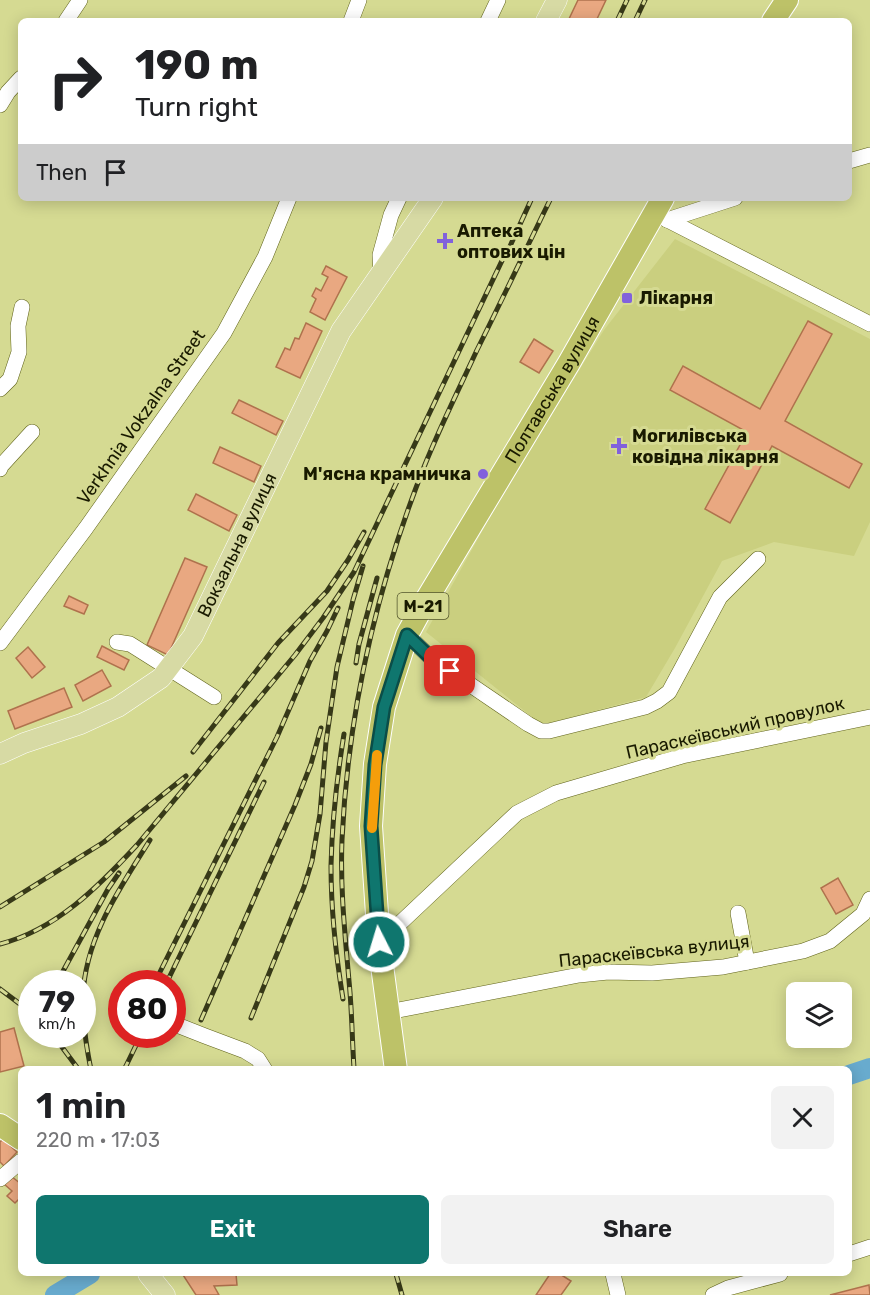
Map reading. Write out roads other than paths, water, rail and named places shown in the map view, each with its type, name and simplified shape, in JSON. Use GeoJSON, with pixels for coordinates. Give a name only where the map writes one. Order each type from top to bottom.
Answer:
{"type":"FeatureCollection","features":[{"type":"Feature","properties":{"kind":"highway"},"geometry":{"type":"LineString","coordinates":[[775,18],[787,0]]}},
{"type":"Feature","properties":{"kind":"highway","name":"Полтавська вулиця"},"geometry":{"type":"LineString","coordinates":[[395,1066],[379,942],[371,826],[375,765],[384,707],[407,635],[425,602],[661,210]]}},
{"type":"Feature","properties":{"kind":"highway"},"geometry":{"type":"LineString","coordinates":[[0,1125],[18,1137]]}},
{"type":"Feature","properties":{"kind":"main road"},"geometry":{"type":"LineString","coordinates":[[538,18],[547,0]]}},
{"type":"Feature","properties":{"kind":"main road"},"geometry":{"type":"LineString","coordinates":[[548,18],[557,0]]}},
{"type":"Feature","properties":{"kind":"main road","name":"Вокзальна вулиця"},"geometry":{"type":"LineString","coordinates":[[0,754],[24,743],[81,724],[118,707],[161,678],[193,636],[341,331],[431,201]]}},
{"type":"Feature","properties":{"kind":"main road","name":"Вокзальна вулиця"},"geometry":{"type":"LineString","coordinates":[[0,746],[24,743]]}},
{"type":"Feature","properties":{"kind":"main road"},"geometry":{"type":"LineString","coordinates":[[150,1276],[165,1295]]}},
{"type":"Feature","properties":{"kind":"street"},"geometry":{"type":"LineString","coordinates":[[68,18],[80,0]]}},
{"type":"Feature","properties":{"kind":"street"},"geometry":{"type":"LineString","coordinates":[[489,18],[498,0]]}},
{"type":"Feature","properties":{"kind":"street"},"geometry":{"type":"LineString","coordinates":[[558,18],[567,0]]}},
{"type":"Feature","properties":{"kind":"street"},"geometry":{"type":"LineString","coordinates":[[4,99],[18,82]]}},
{"type":"Feature","properties":{"kind":"street"},"geometry":{"type":"LineString","coordinates":[[852,161],[870,155]]}},
{"type":"Feature","properties":{"kind":"street","name":"Verkhnia Vokzalna Street"},"geometry":{"type":"LineString","coordinates":[[0,644],[86,528],[224,333],[265,257],[288,201]]}},
{"type":"Feature","properties":{"kind":"street"},"geometry":{"type":"LineString","coordinates":[[381,275],[380,255],[391,215],[398,201]]}},
{"type":"Feature","properties":{"kind":"street"},"geometry":{"type":"LineString","coordinates":[[661,210],[716,201]]}},
{"type":"Feature","properties":{"kind":"street"},"geometry":{"type":"LineString","coordinates":[[661,210],[870,324]]}},
{"type":"Feature","properties":{"kind":"street"},"geometry":{"type":"LineString","coordinates":[[0,389],[10,379],[19,352],[18,326],[22,307]]}},
{"type":"Feature","properties":{"kind":"street"},"geometry":{"type":"LineString","coordinates":[[0,469],[32,432]]}},
{"type":"Feature","properties":{"kind":"street"},"geometry":{"type":"LineString","coordinates":[[407,635],[431,658],[528,724],[541,731],[549,731],[645,707],[669,692],[720,597],[758,560]]}},
{"type":"Feature","properties":{"kind":"street"},"geometry":{"type":"LineString","coordinates":[[117,642],[130,644],[214,698]]}},
{"type":"Feature","properties":{"kind":"street","name":"Параскеївський провулок"},"geometry":{"type":"LineString","coordinates":[[379,942],[517,813],[556,793],[682,756],[870,717]]}},
{"type":"Feature","properties":{"kind":"street","name":"Параскеївська вулиця"},"geometry":{"type":"LineString","coordinates":[[388,1012],[579,975],[608,972],[652,973],[723,967],[803,951],[830,941],[863,914],[870,899]]}},
{"type":"Feature","properties":{"kind":"street"},"geometry":{"type":"LineString","coordinates":[[738,913],[747,962]]}},
{"type":"Feature","properties":{"kind":"street"},"geometry":{"type":"LineString","coordinates":[[186,1029],[245,1051],[258,1059],[262,1066]]}},
{"type":"Feature","properties":{"kind":"street"},"geometry":{"type":"LineString","coordinates":[[0,1179],[18,1164]]}},
{"type":"Feature","properties":{"kind":"street"},"geometry":{"type":"LineString","coordinates":[[852,1253],[870,1247]]}},
{"type":"Feature","properties":{"kind":"street"},"geometry":{"type":"LineString","coordinates":[[613,1276],[618,1295]]}},
{"type":"Feature","properties":{"kind":"street"},"geometry":{"type":"LineString","coordinates":[[714,1295],[728,1288],[773,1276]]}},
{"type":"Feature","properties":{"kind":"waterway"},"geometry":{"type":"LineString","coordinates":[[852,1074],[870,1068]]}},
{"type":"Feature","properties":{"kind":"waterway"},"geometry":{"type":"LineString","coordinates":[[55,1295],[87,1276]]}},
{"type":"Feature","properties":{"kind":"railway"},"geometry":{"type":"LineString","coordinates":[[618,18],[627,0]]}},
{"type":"Feature","properties":{"kind":"railway"},"geometry":{"type":"LineString","coordinates":[[636,18],[645,0]]}},
{"type":"Feature","properties":{"kind":"railway"},"geometry":{"type":"LineString","coordinates":[[506,255],[531,201]]}},
{"type":"Feature","properties":{"kind":"railway"},"geometry":{"type":"LineString","coordinates":[[354,1066],[342,893],[342,840],[351,744],[368,650],[392,557],[424,467],[477,350],[550,201]]}},
{"type":"Feature","properties":{"kind":"railway"},"geometry":{"type":"LineString","coordinates":[[0,944],[40,928],[58,917],[92,891],[107,876],[137,845],[323,618],[354,572],[508,248]]}},
{"type":"Feature","properties":{"kind":"railway"},"geometry":{"type":"LineString","coordinates":[[193,752],[278,643],[327,591],[364,532]]}},
{"type":"Feature","properties":{"kind":"railway"},"geometry":{"type":"LineString","coordinates":[[251,1018],[304,887],[312,861],[320,814],[326,742],[337,667],[363,566]]}},
{"type":"Feature","properties":{"kind":"railway"},"geometry":{"type":"LineString","coordinates":[[356,663],[377,578]]}},
{"type":"Feature","properties":{"kind":"railway"},"geometry":{"type":"LineString","coordinates":[[161,970],[277,737],[310,661],[338,608]]}},
{"type":"Feature","properties":{"kind":"railway"},"geometry":{"type":"LineString","coordinates":[[201,1020],[295,805],[311,764],[321,728]]}},
{"type":"Feature","properties":{"kind":"railway"},"geometry":{"type":"LineString","coordinates":[[343,999],[334,933],[331,866],[335,800],[344,734]]}},
{"type":"Feature","properties":{"kind":"railway"},"geometry":{"type":"LineString","coordinates":[[0,907],[104,842],[186,776]]}},
{"type":"Feature","properties":{"kind":"railway"},"geometry":{"type":"LineString","coordinates":[[173,970],[264,782]]}},
{"type":"Feature","properties":{"kind":"railway"},"geometry":{"type":"LineString","coordinates":[[90,1066],[83,1005],[85,975],[90,954],[106,914],[150,840]]}},
{"type":"Feature","properties":{"kind":"railway"},"geometry":{"type":"LineString","coordinates":[[64,970],[119,873]]}},
{"type":"Feature","properties":{"kind":"railway"},"geometry":{"type":"LineString","coordinates":[[0,989],[18,1002]]}},
{"type":"Feature","properties":{"kind":"railway"},"geometry":{"type":"LineString","coordinates":[[63,1048],[76,1066]]}},
{"type":"Feature","properties":{"kind":"railway"},"geometry":{"type":"LineString","coordinates":[[126,1066],[135,1048]]}},
{"type":"Feature","properties":{"kind":"railway"},"geometry":{"type":"LineString","coordinates":[[397,1276],[402,1295]]}},
{"type":"Feature","properties":{"kind":"place","name":"Аптека оптових цін"},"geometry":{"type":"Point","coordinates":[445,241]}},
{"type":"Feature","properties":{"kind":"place","name":"Лікарня"},"geometry":{"type":"Point","coordinates":[627,298]}},
{"type":"Feature","properties":{"kind":"place","name":"Могилівська ковідна лікарня"},"geometry":{"type":"Point","coordinates":[619,446]}},
{"type":"Feature","properties":{"kind":"place","name":"М'ясна крамничка"},"geometry":{"type":"Point","coordinates":[483,474]}}]}
